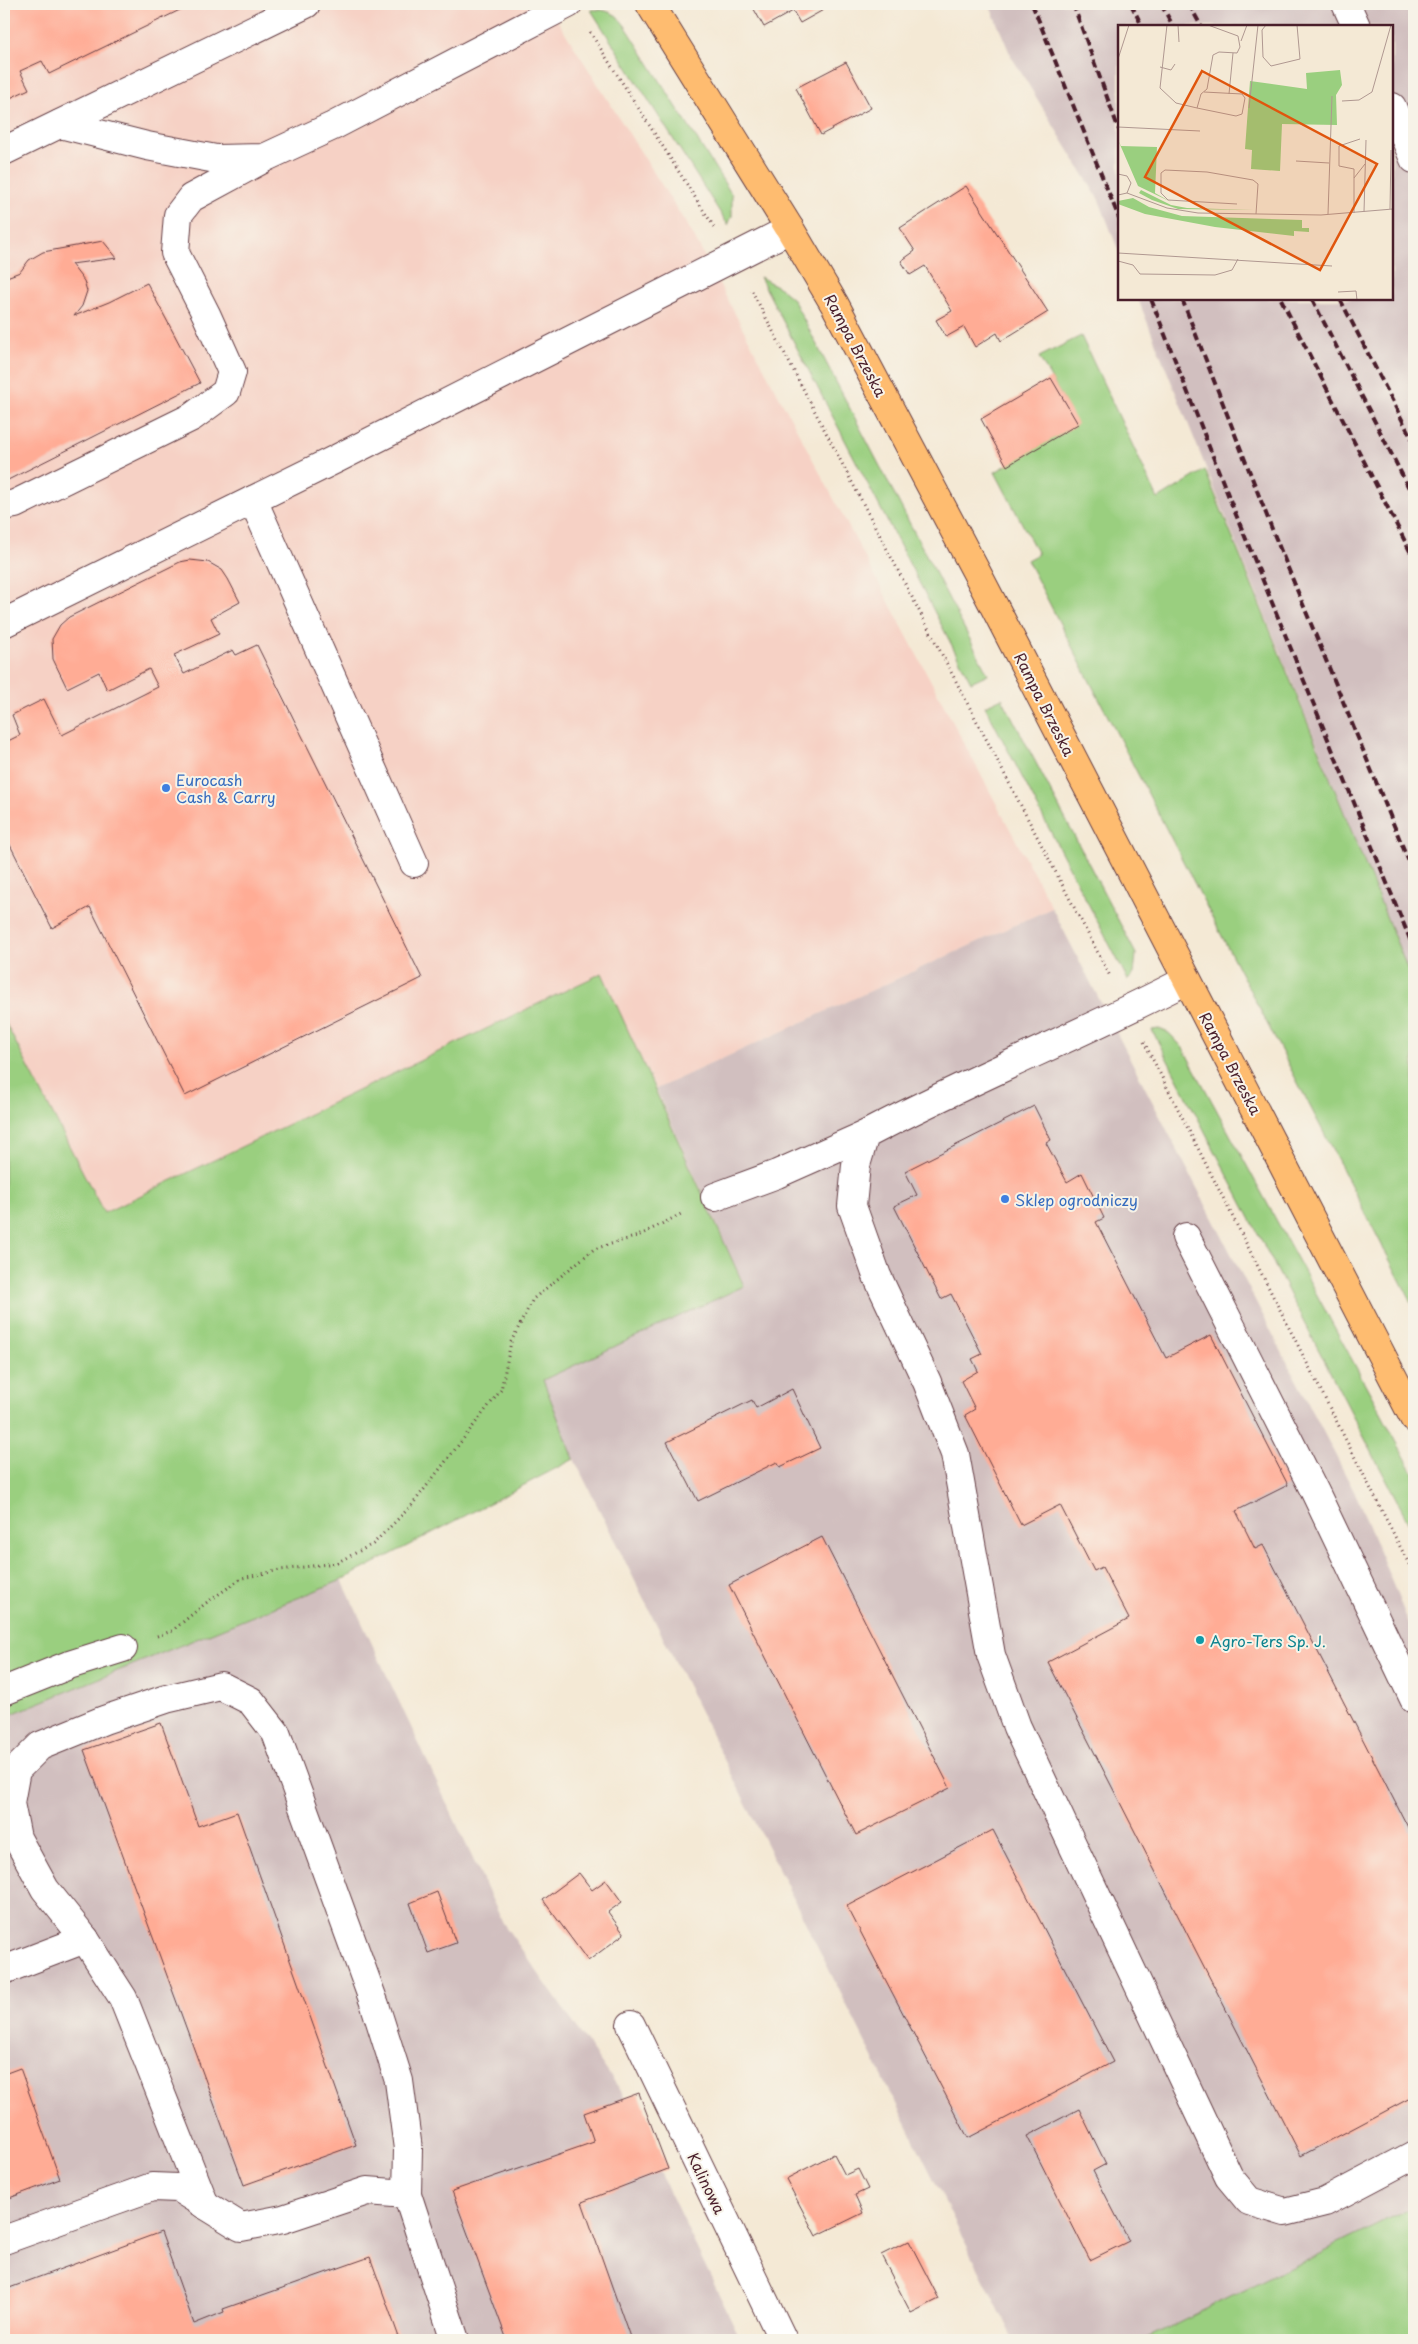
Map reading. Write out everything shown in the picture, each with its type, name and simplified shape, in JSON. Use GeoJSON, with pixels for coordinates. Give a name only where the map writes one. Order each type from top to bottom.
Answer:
{"type":"FeatureCollection","features":[{"type":"Feature","properties":{"kind":"highway","name":"Rampa Brzeska"},"geometry":{"type":"LineString","coordinates":[[650,4],[835,305],[979,577],[1414,1418]]}},
{"type":"Feature","properties":{"kind":"street"},"geometry":{"type":"LineString","coordinates":[[4,151],[306,4]]}},
{"type":"Feature","properties":{"kind":"street"},"geometry":{"type":"LineString","coordinates":[[4,506],[15,504],[192,417],[226,392],[232,372],[206,314],[175,253],[178,215],[191,198],[264,158],[333,126],[568,4]]}},
{"type":"Feature","properties":{"kind":"street"},"geometry":{"type":"LineString","coordinates":[[1346,4],[1356,25]]}},
{"type":"Feature","properties":{"kind":"street"},"geometry":{"type":"LineString","coordinates":[[1393,109],[1414,159]]}},
{"type":"Feature","properties":{"kind":"street"},"geometry":{"type":"LineString","coordinates":[[60,124],[148,146],[216,159],[264,158]]}},
{"type":"Feature","properties":{"kind":"street"},"geometry":{"type":"LineString","coordinates":[[4,623],[253,500],[790,229]]}},
{"type":"Feature","properties":{"kind":"street"},"geometry":{"type":"LineString","coordinates":[[253,500],[414,863]]}},
{"type":"Feature","properties":{"kind":"street"},"geometry":{"type":"LineString","coordinates":[[715,1196],[776,1174],[865,1135],[904,1114],[1128,1010],[1187,980]]}},
{"type":"Feature","properties":{"kind":"street"},"geometry":{"type":"LineString","coordinates":[[865,1135],[856,1165],[852,1206],[878,1276],[928,1382],[955,1454],[991,1655],[1018,1727],[1229,2177],[1249,2201],[1285,2212],[1325,2202],[1414,2155]]}},
{"type":"Feature","properties":{"kind":"street"},"geometry":{"type":"LineString","coordinates":[[1186,1237],[1315,1492],[1414,1699]]}},
{"type":"Feature","properties":{"kind":"street"},"geometry":{"type":"LineString","coordinates":[[4,1691],[69,1665],[123,1648]]}},
{"type":"Feature","properties":{"kind":"street"},"geometry":{"type":"LineString","coordinates":[[205,2205],[123,1998],[85,1939],[45,1890],[17,1838],[10,1803],[16,1770],[40,1746],[104,1720],[166,1699],[221,1686],[252,1701],[276,1733],[375,2005],[400,2081],[408,2149],[407,2194],[455,2340]]}},
{"type":"Feature","properties":{"kind":"street"},"geometry":{"type":"LineString","coordinates":[[4,1970],[85,1939]]}},
{"type":"Feature","properties":{"kind":"street","name":"Kalinowa"},"geometry":{"type":"LineString","coordinates":[[630,2025],[783,2340]]}},
{"type":"Feature","properties":{"kind":"street"},"geometry":{"type":"LineString","coordinates":[[4,2240],[152,2186],[178,2188],[241,2227],[283,2219],[367,2191],[407,2194]]}},
{"type":"Feature","properties":{"kind":"path"},"geometry":{"type":"LineString","coordinates":[[587,28],[733,257],[1128,1010],[1414,1574]]}},
{"type":"Feature","properties":{"kind":"path"},"geometry":{"type":"LineString","coordinates":[[123,1648],[172,1631],[206,1603],[242,1578],[280,1570],[336,1563],[373,1544],[412,1505],[501,1390],[511,1342],[533,1299],[594,1249],[638,1236],[715,1196]]}},
{"type":"Feature","properties":{"kind":"shaded area"},"geometry":{"type":"Polygon","coordinates":[[[4,4],[547,4],[692,233],[1052,908],[656,1089],[601,973],[104,1213],[4,1020],[4,4]]]}},
{"type":"Feature","properties":{"kind":"shaded area"},"geometry":{"type":"Polygon","coordinates":[[[989,4],[1414,4],[1414,985],[1138,300],[1393,300],[1393,25],[1118,25],[1118,249],[1099,200],[1011,56],[989,4]]]}},
{"type":"Feature","properties":{"kind":"shaded area"},"geometry":{"type":"Polygon","coordinates":[[[1052,908],[1357,1497],[1414,1636],[1414,2207],[1143,2340],[1014,2340],[574,1459],[543,1380],[744,1285],[656,1089],[1052,908]]]}},
{"type":"Feature","properties":{"kind":"shaded area"},"geometry":{"type":"Polygon","coordinates":[[[342,1580],[503,1923],[621,2091],[741,2340],[4,2340],[4,1717],[342,1580]]]}},
{"type":"Feature","properties":{"kind":"green space"},"geometry":{"type":"Polygon","coordinates":[[[591,10],[607,11],[613,14],[631,34],[732,195],[732,216],[728,225],[591,10]]]}},
{"type":"Feature","properties":{"kind":"green space"},"geometry":{"type":"Polygon","coordinates":[[[760,277],[780,288],[793,299],[988,674],[971,682],[760,277]]]}},
{"type":"Feature","properties":{"kind":"green space"},"geometry":{"type":"Polygon","coordinates":[[[1081,336],[1158,499],[1205,470],[1414,985],[1414,1307],[1027,560],[1038,554],[995,472],[1077,424],[1039,357],[1081,336]]]}},
{"type":"Feature","properties":{"kind":"green space"},"geometry":{"type":"Polygon","coordinates":[[[1002,698],[1136,954],[1134,974],[1128,980],[985,706],[1002,698]]]}},
{"type":"Feature","properties":{"kind":"green space"},"geometry":{"type":"Polygon","coordinates":[[[602,973],[744,1286],[543,1380],[574,1459],[342,1580],[4,1717],[4,1020],[104,1213],[602,973]]]}},
{"type":"Feature","properties":{"kind":"green space"},"geometry":{"type":"Polygon","coordinates":[[[1159,1029],[1169,1033],[1183,1048],[1414,1474],[1414,1533],[1152,1030],[1159,1029]]]}},
{"type":"Feature","properties":{"kind":"green space"},"geometry":{"type":"Polygon","coordinates":[[[1414,2207],[1414,2340],[1143,2340],[1414,2207]]]}},
{"type":"Feature","properties":{"kind":"building"},"geometry":{"type":"Polygon","coordinates":[[[4,4],[192,4],[49,74],[42,61],[20,71],[29,89],[4,101],[4,4]]]}},
{"type":"Feature","properties":{"kind":"building"},"geometry":{"type":"Polygon","coordinates":[[[751,4],[834,4],[800,23],[793,11],[764,27],[751,4]]]}},
{"type":"Feature","properties":{"kind":"building"},"geometry":{"type":"Polygon","coordinates":[[[846,62],[871,108],[821,135],[796,88],[846,62]]]}},
{"type":"Feature","properties":{"kind":"building"},"geometry":{"type":"Polygon","coordinates":[[[966,186],[1048,312],[1001,341],[997,333],[975,347],[964,327],[946,337],[936,320],[952,311],[925,266],[910,275],[901,261],[915,251],[900,228],[966,186]]]}},
{"type":"Feature","properties":{"kind":"building"},"geometry":{"type":"Polygon","coordinates":[[[103,241],[117,258],[71,264],[84,281],[87,291],[82,306],[74,316],[109,302],[147,283],[200,383],[4,482],[4,278],[20,272],[29,260],[43,252],[103,241]]]}},
{"type":"Feature","properties":{"kind":"building"},"geometry":{"type":"Polygon","coordinates":[[[1051,378],[1078,424],[1007,466],[981,419],[1051,378]]]}},
{"type":"Feature","properties":{"kind":"building","name":"Eurocash Cash & Carry"},"geometry":{"type":"Polygon","coordinates":[[[190,560],[208,562],[222,570],[240,602],[211,618],[219,634],[174,655],[184,674],[233,650],[236,655],[257,645],[422,978],[185,1096],[90,907],[52,928],[4,833],[4,743],[20,735],[12,715],[44,699],[62,735],[158,687],[149,669],[107,690],[99,672],[67,688],[53,659],[52,639],[60,625],[69,617],[180,562],[190,560]]]}},
{"type":"Feature","properties":{"kind":"building","name":"Agro-Ters Sp. J."},"geometry":{"type":"Polygon","coordinates":[[[1034,1106],[1051,1140],[1046,1143],[1067,1182],[1082,1173],[1104,1218],[1096,1222],[1166,1358],[1211,1335],[1288,1485],[1236,1511],[1255,1549],[1263,1545],[1414,1839],[1414,2096],[1301,2156],[1048,1662],[1129,1619],[1102,1567],[1094,1571],[1060,1505],[1021,1525],[965,1415],[975,1409],[961,1381],[978,1371],[972,1359],[982,1354],[951,1294],[941,1299],[894,1206],[917,1195],[905,1171],[1034,1106]]]}},
{"type":"Feature","properties":{"kind":"building"},"geometry":{"type":"Polygon","coordinates":[[[792,1389],[820,1448],[780,1467],[777,1462],[698,1501],[667,1442],[752,1400],[756,1408],[792,1389]]]}},
{"type":"Feature","properties":{"kind":"building"},"geometry":{"type":"Polygon","coordinates":[[[822,1537],[950,1788],[856,1835],[729,1585],[822,1537]]]}},
{"type":"Feature","properties":{"kind":"building"},"geometry":{"type":"Polygon","coordinates":[[[161,1723],[198,1826],[237,1812],[356,2145],[244,2185],[84,1750],[161,1723]]]}},
{"type":"Feature","properties":{"kind":"building"},"geometry":{"type":"Polygon","coordinates":[[[993,1830],[1113,2062],[968,2138],[847,1906],[993,1830]]]}},
{"type":"Feature","properties":{"kind":"building"},"geometry":{"type":"Polygon","coordinates":[[[579,1873],[592,1890],[606,1880],[622,1902],[608,1912],[624,1934],[588,1961],[543,1900],[579,1873]]]}},
{"type":"Feature","properties":{"kind":"building"},"geometry":{"type":"Polygon","coordinates":[[[437,1892],[456,1943],[428,1953],[410,1903],[437,1892]]]}},
{"type":"Feature","properties":{"kind":"building"},"geometry":{"type":"Polygon","coordinates":[[[20,2068],[60,2179],[4,2200],[4,2074],[20,2068]]]}},
{"type":"Feature","properties":{"kind":"building"},"geometry":{"type":"Polygon","coordinates":[[[639,2093],[668,2169],[582,2202],[631,2340],[507,2340],[452,2191],[594,2142],[584,2113],[639,2093]]]}},
{"type":"Feature","properties":{"kind":"building"},"geometry":{"type":"Polygon","coordinates":[[[1079,2109],[1106,2164],[1093,2171],[1129,2241],[1090,2260],[1027,2136],[1079,2109]]]}},
{"type":"Feature","properties":{"kind":"building"},"geometry":{"type":"Polygon","coordinates":[[[834,2154],[845,2175],[858,2169],[868,2189],[855,2195],[863,2213],[816,2236],[786,2179],[834,2154]]]}},
{"type":"Feature","properties":{"kind":"building"},"geometry":{"type":"Polygon","coordinates":[[[161,2232],[194,2324],[224,2312],[223,2309],[370,2257],[400,2340],[4,2340],[4,2290],[161,2232]]]}},
{"type":"Feature","properties":{"kind":"building"},"geometry":{"type":"Polygon","coordinates":[[[909,2241],[939,2299],[911,2313],[881,2255],[909,2241]]]}},
{"type":"Feature","properties":{"kind":"railway"},"geometry":{"type":"LineString","coordinates":[[1032,4],[1118,216]]}},
{"type":"Feature","properties":{"kind":"railway"},"geometry":{"type":"LineString","coordinates":[[1073,4],[1118,127]]}},
{"type":"Feature","properties":{"kind":"railway"},"geometry":{"type":"LineString","coordinates":[[1131,4],[1142,25]]}},
{"type":"Feature","properties":{"kind":"railway"},"geometry":{"type":"LineString","coordinates":[[1161,4],[1172,25]]}},
{"type":"Feature","properties":{"kind":"railway"},"geometry":{"type":"LineString","coordinates":[[1189,4],[1200,25]]}},
{"type":"Feature","properties":{"kind":"railway"},"geometry":{"type":"LineString","coordinates":[[1411,4],[1414,12]]}},
{"type":"Feature","properties":{"kind":"railway"},"geometry":{"type":"LineString","coordinates":[[1151,300],[1232,505],[1414,949]]}},
{"type":"Feature","properties":{"kind":"railway"},"geometry":{"type":"LineString","coordinates":[[1182,300],[1274,534],[1414,874]]}},
{"type":"Feature","properties":{"kind":"railway"},"geometry":{"type":"LineString","coordinates":[[1282,300],[1414,559]]}},
{"type":"Feature","properties":{"kind":"railway"},"geometry":{"type":"LineString","coordinates":[[1313,300],[1414,498]]}},
{"type":"Feature","properties":{"kind":"railway"},"geometry":{"type":"LineString","coordinates":[[1341,300],[1414,443]]}},
{"type":"Feature","properties":{"kind":"place","name":"Eurocash Cash & Carry"},"geometry":{"type":"Point","coordinates":[166,788]}},
{"type":"Feature","properties":{"kind":"place","name":"Sklep ogrodniczy"},"geometry":{"type":"Point","coordinates":[1005,1199]}},
{"type":"Feature","properties":{"kind":"place","name":"Agro-Ters Sp. J."},"geometry":{"type":"Point","coordinates":[1200,1640]}}]}
